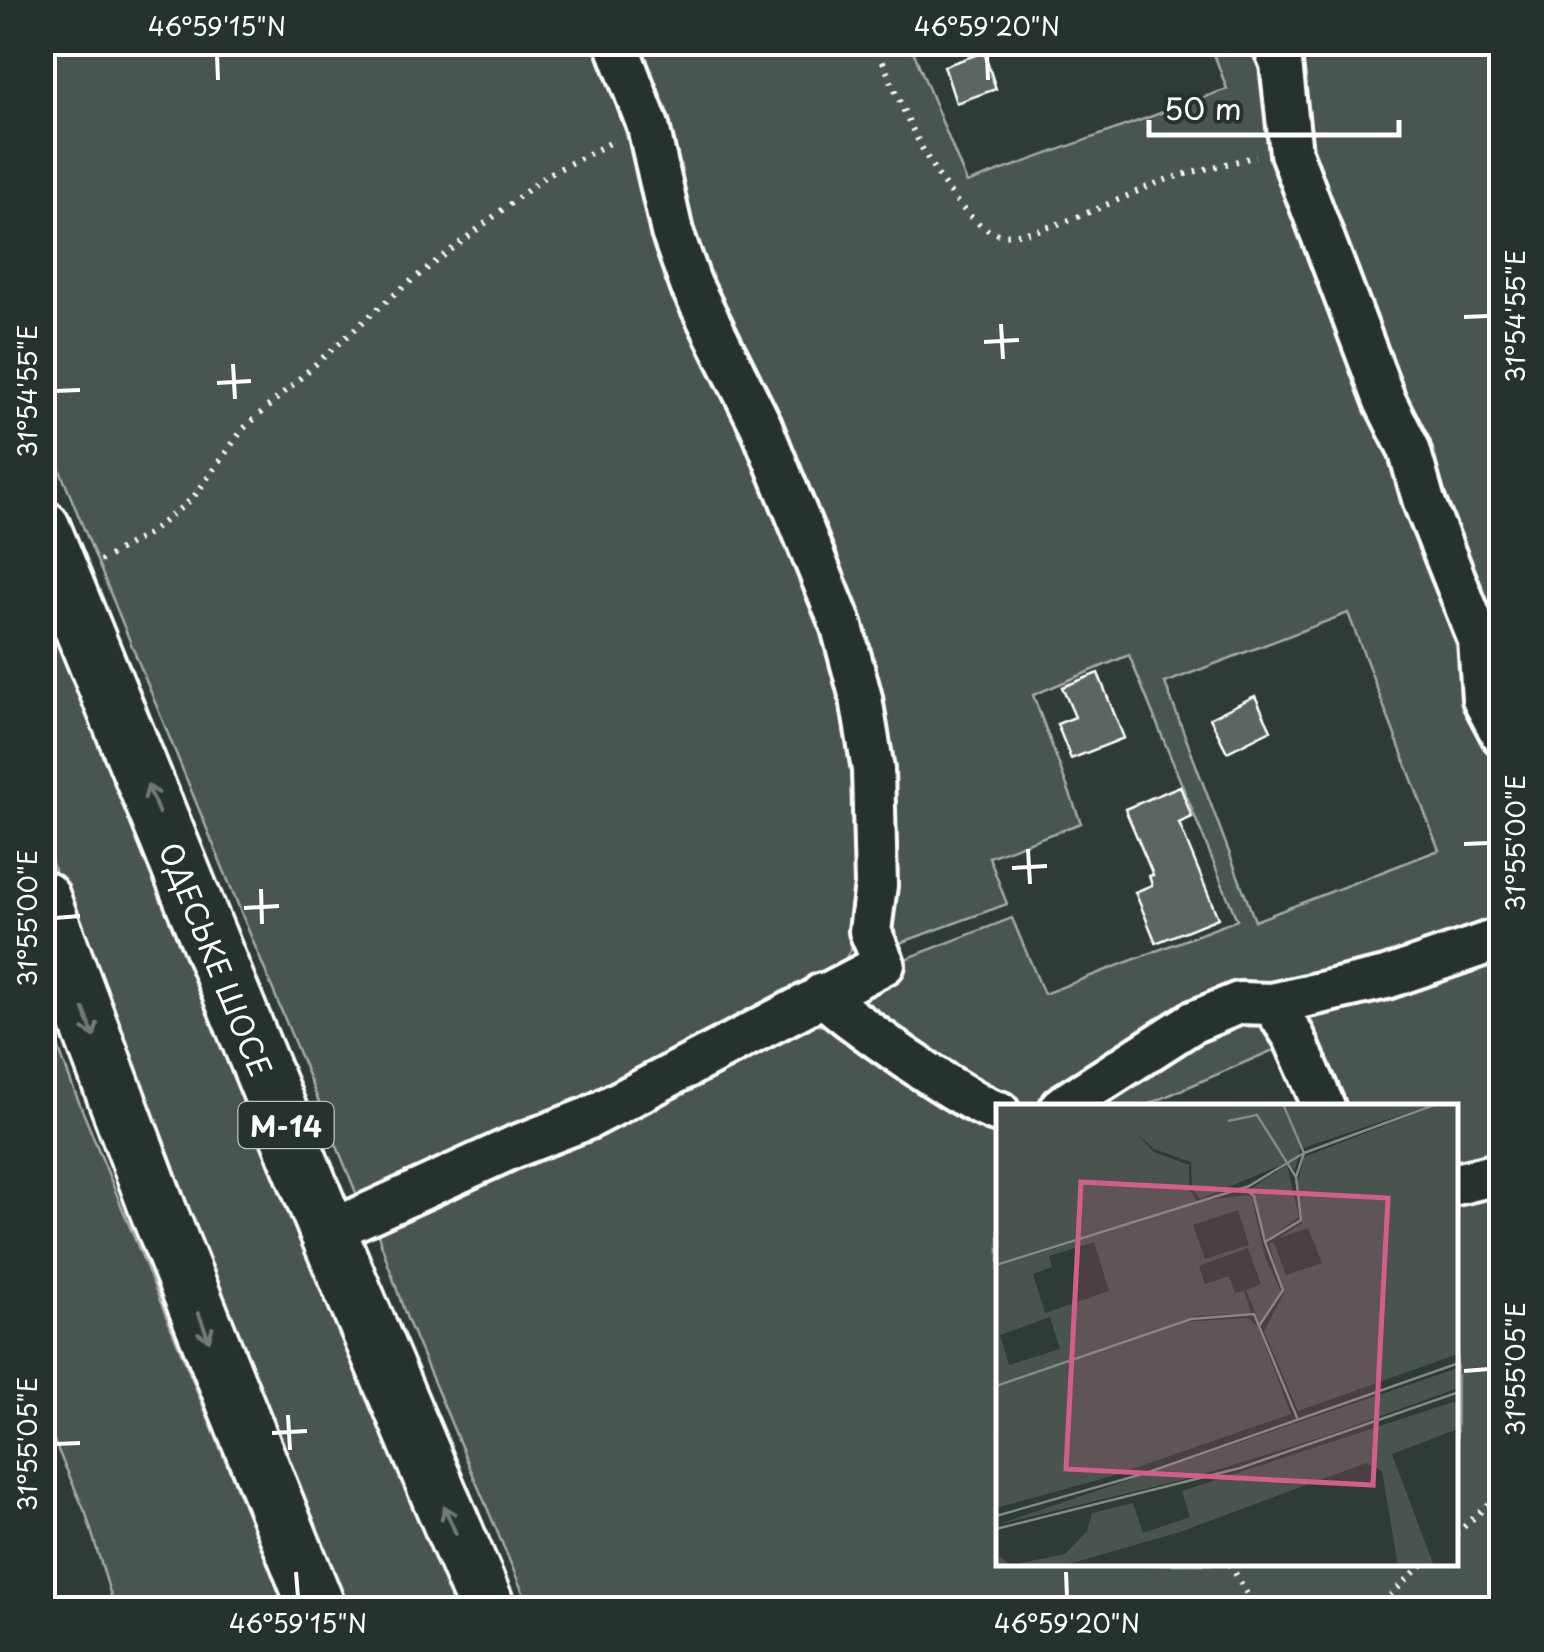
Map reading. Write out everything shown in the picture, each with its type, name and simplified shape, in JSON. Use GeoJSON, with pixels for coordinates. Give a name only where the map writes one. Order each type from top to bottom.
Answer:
{"type":"FeatureCollection","features":[{"type":"Feature","properties":{"kind":"highway","name":"ОДЕСЬКЕ ШОСЕ"},"geometry":{"type":"LineString","coordinates":[[52,552],[328,1232],[488,1610]]}},
{"type":"Feature","properties":{"kind":"highway"},"geometry":{"type":"LineString","coordinates":[[42,899],[167,1234],[318,1610]]}},
{"type":"Feature","properties":{"kind":"lane"},"geometry":{"type":"LineString","coordinates":[[328,1232],[514,1147],[589,1118],[884,964],[870,931],[876,885],[873,770],[861,698],[816,557],[731,360],[691,284],[672,232],[648,126],[616,42]]}},
{"type":"Feature","properties":{"kind":"lane"},"geometry":{"type":"LineString","coordinates":[[1272,42],[1282,63],[1287,137],[1479,640],[1483,698],[1502,735]]}},
{"type":"Feature","properties":{"kind":"lane"},"geometry":{"type":"LineString","coordinates":[[1067,1104],[1193,1022],[1239,1003],[1272,1004],[1386,978],[1502,938]]}},
{"type":"Feature","properties":{"kind":"lane"},"geometry":{"type":"LineString","coordinates":[[822,994],[842,1016],[882,1038],[962,1095],[996,1111]]}},
{"type":"Feature","properties":{"kind":"lane"},"geometry":{"type":"LineString","coordinates":[[1272,1004],[1294,1037],[1323,1104]]}},
{"type":"Feature","properties":{"kind":"lane"},"geometry":{"type":"LineString","coordinates":[[1459,1183],[1502,1173]]}},
{"type":"Feature","properties":{"kind":"path"},"geometry":{"type":"LineString","coordinates":[[875,42],[906,117],[955,198],[989,231],[1010,235],[1041,230],[1176,176],[1257,156],[1287,137]]}},
{"type":"Feature","properties":{"kind":"path"},"geometry":{"type":"LineString","coordinates":[[52,552],[148,534],[193,498],[242,430],[392,296],[547,174],[648,126]]}},
{"type":"Feature","properties":{"kind":"path"},"geometry":{"type":"LineString","coordinates":[[1459,1531],[1502,1492]]}},
{"type":"Feature","properties":{"kind":"path"},"geometry":{"type":"LineString","coordinates":[[1232,1567],[1256,1610]]}},
{"type":"Feature","properties":{"kind":"path"},"geometry":{"type":"LineString","coordinates":[[1374,1610],[1420,1567]]}},
{"type":"Feature","properties":{"kind":"shaded area"},"geometry":{"type":"Polygon","coordinates":[[[42,43],[610,43],[866,753],[862,932],[844,961],[814,991],[365,1204],[357,1195],[43,429],[42,43]]]}},
{"type":"Feature","properties":{"kind":"shaded area"},"geometry":{"type":"Polygon","coordinates":[[[623,43],[910,43],[967,183],[1227,89],[1210,43],[1268,43],[1501,750],[1501,931],[1315,987],[1053,1103],[1008,1104],[831,1000],[879,969],[1012,918],[1044,994],[1237,920],[1129,655],[1033,695],[1081,823],[989,857],[1007,904],[889,947],[873,736],[705,299],[623,43]],[[1348,613],[1165,683],[1255,921],[1439,850],[1348,613]]]}},
{"type":"Feature","properties":{"kind":"shaded area"},"geometry":{"type":"Polygon","coordinates":[[[1279,43],[1501,43],[1502,597],[1476,627],[1358,322],[1279,43]]]}},
{"type":"Feature","properties":{"kind":"shaded area"},"geometry":{"type":"Polygon","coordinates":[[[42,608],[457,1609],[344,1609],[184,1221],[43,839],[42,608]]]}},
{"type":"Feature","properties":{"kind":"shaded area"},"geometry":{"type":"Polygon","coordinates":[[[1501,948],[1501,1166],[1459,1175],[1459,1104],[1333,1104],[1283,1010],[1501,948]]]}},
{"type":"Feature","properties":{"kind":"shaded area"},"geometry":{"type":"Polygon","coordinates":[[[42,1002],[72,1085],[286,1609],[115,1609],[86,1514],[43,1416],[42,1002]]]}},
{"type":"Feature","properties":{"kind":"shaded area"},"geometry":{"type":"Polygon","coordinates":[[[1243,1019],[1263,1025],[1285,1045],[1149,1104],[1081,1104],[1154,1056],[1243,1019]]]}},
{"type":"Feature","properties":{"kind":"shaded area"},"geometry":{"type":"Polygon","coordinates":[[[794,1026],[846,1028],[996,1119],[996,1567],[1459,1567],[1459,1191],[1501,1181],[1501,1609],[530,1609],[407,1319],[376,1229],[794,1026]]]}},
{"type":"Feature","properties":{"kind":"building"},"geometry":{"type":"Polygon","coordinates":[[[984,52],[996,89],[956,103],[944,66],[984,52]]]}},
{"type":"Feature","properties":{"kind":"building"},"geometry":{"type":"Polygon","coordinates":[[[1098,673],[1124,738],[1071,759],[1057,724],[1075,717],[1062,687],[1098,673]]]}},
{"type":"Feature","properties":{"kind":"building"},"geometry":{"type":"Polygon","coordinates":[[[1255,696],[1271,730],[1227,752],[1210,718],[1255,696]]]}},
{"type":"Feature","properties":{"kind":"building"},"geometry":{"type":"Polygon","coordinates":[[[1180,786],[1192,817],[1179,823],[1218,918],[1156,943],[1135,892],[1152,885],[1149,876],[1153,875],[1125,809],[1180,786]]]}}]}
